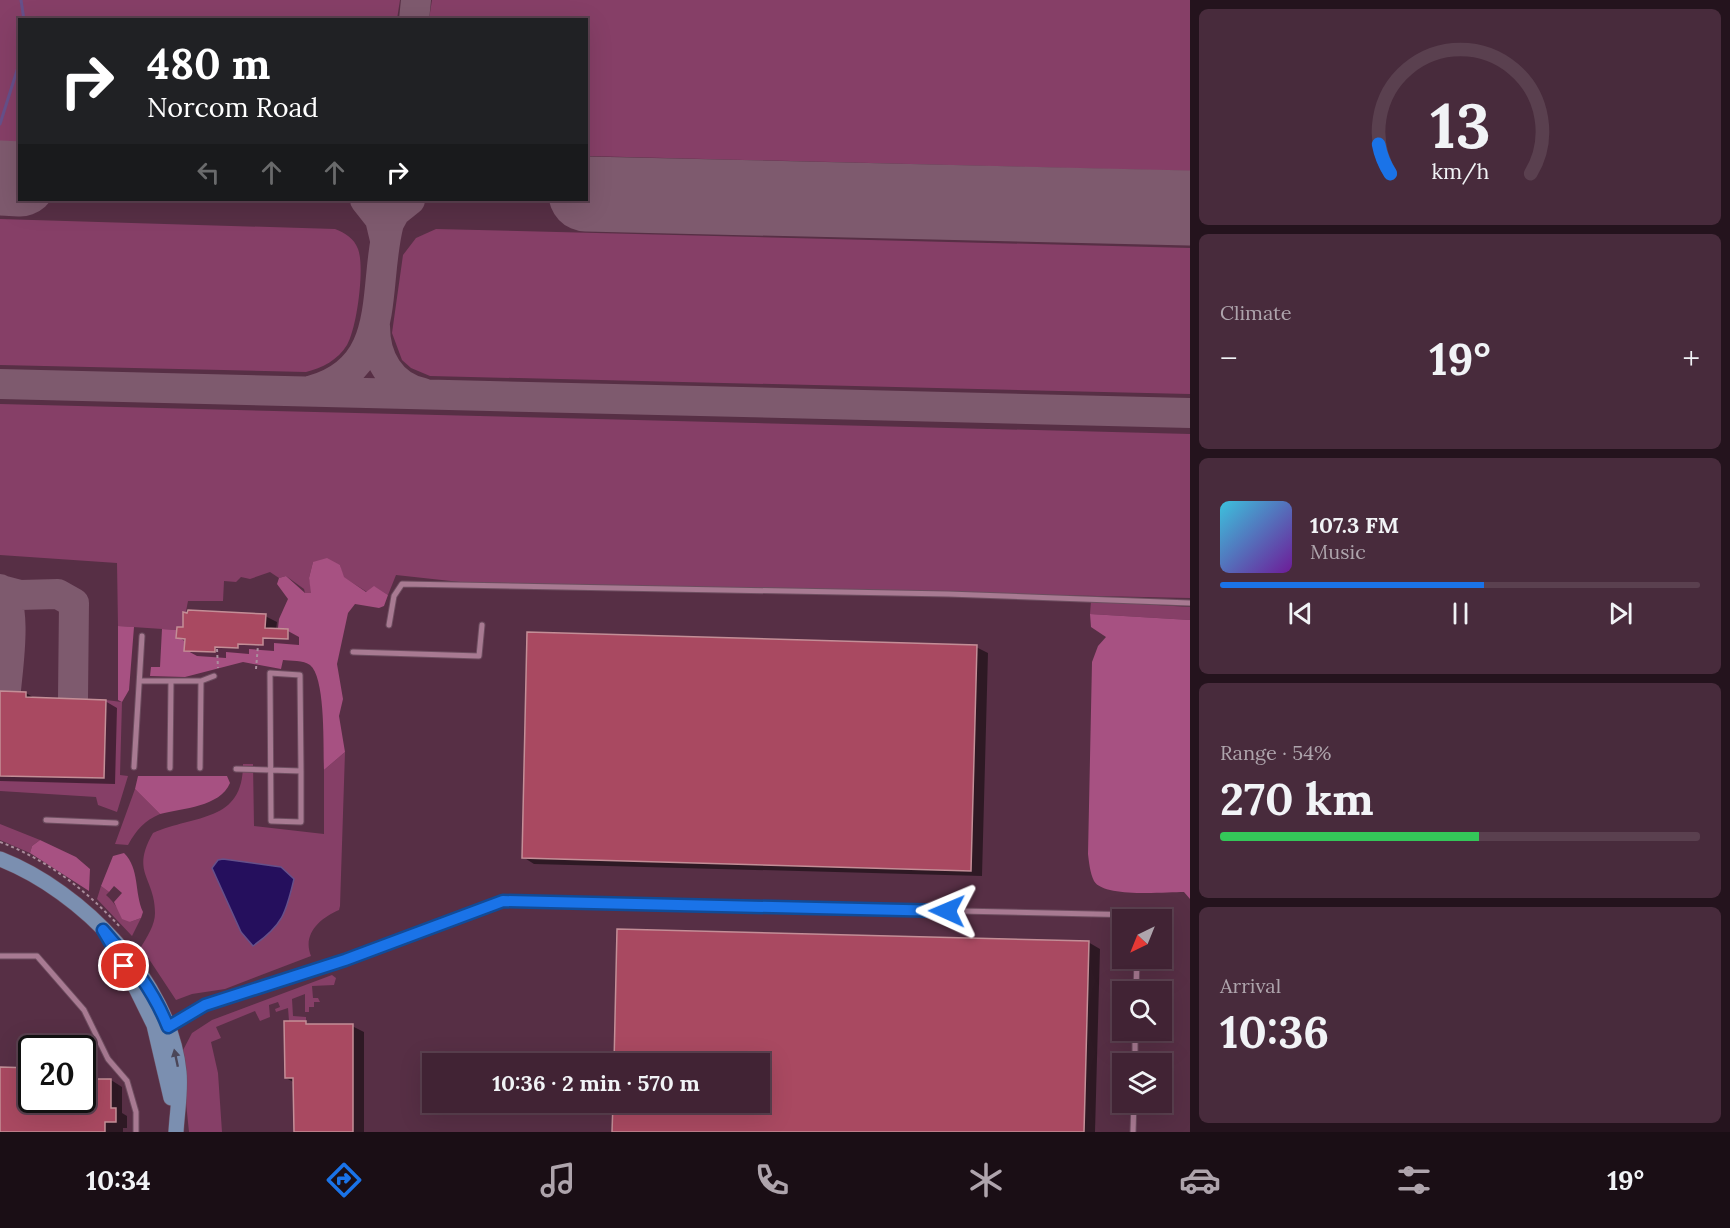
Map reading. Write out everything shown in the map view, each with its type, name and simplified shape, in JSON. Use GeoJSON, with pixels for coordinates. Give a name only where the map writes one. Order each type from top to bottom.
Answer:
{"type":"FeatureCollection","features":[{"type":"Feature","properties":{"kind":"street"},"geometry":{"type":"LineString","coordinates":[[0,859],[37,875],[60,892],[103,930],[142,975],[159,1004],[162,1035],[179,1073],[176,1132]]}},
{"type":"Feature","properties":{"kind":"lane"},"geometry":{"type":"LineString","coordinates":[[389,625],[394,596],[402,584],[948,594],[1190,603]]}},
{"type":"Feature","properties":{"kind":"lane"},"geometry":{"type":"LineString","coordinates":[[353,652],[479,656],[482,625]]}},
{"type":"Feature","properties":{"kind":"lane"},"geometry":{"type":"LineString","coordinates":[[134,767],[142,636]]}},
{"type":"Feature","properties":{"kind":"lane"},"geometry":{"type":"LineString","coordinates":[[270,673],[300,675],[301,771],[301,822],[271,821],[270,673]]}},
{"type":"Feature","properties":{"kind":"lane"},"geometry":{"type":"LineString","coordinates":[[140,681],[201,681],[217,675]]}},
{"type":"Feature","properties":{"kind":"lane"},"geometry":{"type":"LineString","coordinates":[[170,768],[171,681]]}},
{"type":"Feature","properties":{"kind":"lane"},"geometry":{"type":"LineString","coordinates":[[200,768],[201,681]]}},
{"type":"Feature","properties":{"kind":"lane"},"geometry":{"type":"LineString","coordinates":[[236,769],[301,771]]}},
{"type":"Feature","properties":{"kind":"lane"},"geometry":{"type":"LineString","coordinates":[[46,820],[116,822]]}},
{"type":"Feature","properties":{"kind":"lane"},"geometry":{"type":"LineString","coordinates":[[162,1035],[205,1005],[345,960],[503,901],[1112,914]]}},
{"type":"Feature","properties":{"kind":"lane"},"geometry":{"type":"LineString","coordinates":[[0,956],[37,956],[84,1011],[108,1059],[127,1081],[136,1112],[136,1132]]}},
{"type":"Feature","properties":{"kind":"lane"},"geometry":{"type":"LineString","coordinates":[[1133,1132],[1134,1113]]}},
{"type":"Feature","properties":{"kind":"path"},"geometry":{"type":"LineString","coordinates":[[256,669],[258,645]]}},
{"type":"Feature","properties":{"kind":"path"},"geometry":{"type":"LineString","coordinates":[[217,649],[217,675]]}},
{"type":"Feature","properties":{"kind":"shaded area"},"geometry":{"type":"Polygon","coordinates":[[[0,0],[400,0],[397,18],[18,18],[18,143],[0,142],[0,0]]]}},
{"type":"Feature","properties":{"kind":"shaded area"},"geometry":{"type":"Polygon","coordinates":[[[432,0],[1190,0],[1190,171],[588,156],[588,18],[429,18],[432,0]]]}},
{"type":"Feature","properties":{"kind":"shaded area"},"geometry":{"type":"Polygon","coordinates":[[[0,219],[335,229],[352,239],[360,258],[359,297],[351,337],[334,359],[324,366],[306,372],[0,365],[0,219]]]}},
{"type":"Feature","properties":{"kind":"shaded area"},"geometry":{"type":"Polygon","coordinates":[[[436,229],[1190,248],[1190,394],[430,376],[411,368],[402,360],[392,333],[403,255],[416,238],[436,229]]]}},
{"type":"Feature","properties":{"kind":"shaded area"},"geometry":{"type":"Polygon","coordinates":[[[0,404],[1190,434],[1190,598],[460,582],[396,575],[388,595],[375,587],[367,592],[343,577],[340,565],[313,562],[309,578],[312,593],[305,593],[304,589],[286,576],[279,578],[270,572],[250,579],[241,577],[236,582],[224,581],[223,601],[188,601],[183,627],[177,627],[177,630],[118,626],[117,563],[0,555],[0,404]]]}},
{"type":"Feature","properties":{"kind":"shaded area"},"geometry":{"type":"Polygon","coordinates":[[[327,558],[340,565],[344,577],[366,592],[374,586],[388,595],[384,606],[379,608],[355,604],[348,613],[337,664],[343,699],[339,716],[345,752],[324,770],[319,684],[315,672],[307,663],[283,660],[281,669],[243,662],[185,677],[150,676],[151,667],[160,667],[162,629],[177,630],[176,638],[185,639],[185,651],[215,652],[215,642],[220,647],[238,648],[239,639],[262,645],[263,638],[287,639],[288,629],[278,628],[279,619],[288,599],[277,584],[279,578],[286,576],[305,593],[311,593],[309,578],[313,562],[327,558]]]}},
{"type":"Feature","properties":{"kind":"shaded area"},"geometry":{"type":"Polygon","coordinates":[[[1091,601],[1190,607],[1190,620],[1090,614],[1091,601]]]}},
{"type":"Feature","properties":{"kind":"shaded area"},"geometry":{"type":"Polygon","coordinates":[[[1090,614],[1190,620],[1190,899],[1184,892],[1135,893],[1109,890],[1094,881],[1088,854],[1092,662],[1098,646],[1106,637],[1091,627],[1090,614]]]}},
{"type":"Feature","properties":{"kind":"shaded area"},"geometry":{"type":"Polygon","coordinates":[[[118,626],[134,627],[129,690],[122,702],[118,700],[118,626]]]}},
{"type":"Feature","properties":{"kind":"shaded area"},"geometry":{"type":"Polygon","coordinates":[[[106,700],[122,702],[120,775],[128,776],[117,812],[98,805],[96,797],[0,791],[0,776],[104,778],[106,700]]]}},
{"type":"Feature","properties":{"kind":"shaded area"},"geometry":{"type":"Polygon","coordinates":[[[345,752],[340,906],[339,910],[325,917],[314,928],[309,941],[311,956],[225,989],[192,994],[176,1000],[141,947],[155,917],[154,901],[144,866],[146,846],[153,833],[214,814],[226,807],[235,797],[241,783],[243,764],[253,764],[254,826],[324,834],[324,770],[345,752]]]}},
{"type":"Feature","properties":{"kind":"shaded area"},"geometry":{"type":"Polygon","coordinates":[[[138,776],[227,776],[230,783],[225,791],[210,802],[160,814],[135,789],[138,776]]]}},
{"type":"Feature","properties":{"kind":"shaded area"},"geometry":{"type":"Polygon","coordinates":[[[135,789],[160,814],[141,826],[128,845],[115,844],[135,789]]]}},
{"type":"Feature","properties":{"kind":"shaded area"},"geometry":{"type":"Polygon","coordinates":[[[0,824],[40,840],[32,846],[30,853],[0,840],[0,824]]]}},
{"type":"Feature","properties":{"kind":"shaded area"},"geometry":{"type":"Polygon","coordinates":[[[40,840],[76,857],[90,869],[89,891],[30,853],[32,846],[40,840]]]}},
{"type":"Feature","properties":{"kind":"shaded area"},"geometry":{"type":"Polygon","coordinates":[[[124,853],[135,873],[143,912],[141,918],[130,922],[122,919],[114,902],[122,893],[114,886],[109,892],[101,886],[113,856],[124,853]]]}},
{"type":"Feature","properties":{"kind":"shaded area"},"geometry":{"type":"Polygon","coordinates":[[[218,860],[281,867],[294,879],[282,917],[271,931],[253,946],[241,932],[212,868],[218,860]]]}},
{"type":"Feature","properties":{"kind":"shaded area"},"geometry":{"type":"Polygon","coordinates":[[[101,886],[109,892],[106,895],[130,922],[141,918],[132,936],[97,899],[101,886]]]}},
{"type":"Feature","properties":{"kind":"shaded area"},"geometry":{"type":"Polygon","coordinates":[[[332,975],[336,978],[334,985],[312,986],[313,998],[318,998],[320,1002],[314,1002],[314,1007],[309,1007],[309,1012],[305,1012],[305,994],[292,999],[293,1016],[306,1017],[306,1021],[289,1021],[288,1008],[276,1012],[275,1009],[280,1007],[278,1002],[269,1005],[270,1017],[260,1021],[255,1011],[216,1027],[221,1038],[211,1042],[218,1073],[222,1132],[189,1132],[181,1054],[192,1033],[212,1020],[332,975]]]}},
{"type":"Feature","properties":{"kind":"building"},"geometry":{"type":"Polygon","coordinates":[[[188,610],[266,614],[265,628],[288,629],[288,639],[263,638],[263,645],[238,644],[238,648],[215,647],[215,652],[184,651],[185,639],[176,638],[177,627],[183,627],[183,612],[187,613],[188,610]]]}},
{"type":"Feature","properties":{"kind":"building"},"geometry":{"type":"Polygon","coordinates":[[[527,632],[977,645],[971,871],[522,858],[527,632]]]}},
{"type":"Feature","properties":{"kind":"building"},"geometry":{"type":"Polygon","coordinates":[[[0,691],[26,692],[26,697],[106,700],[104,778],[0,776],[0,691]]]}},
{"type":"Feature","properties":{"kind":"building"},"geometry":{"type":"Polygon","coordinates":[[[617,929],[1089,941],[1084,1132],[612,1132],[613,1113],[770,1113],[770,1053],[614,1053],[617,929]]]}},
{"type":"Feature","properties":{"kind":"building"},"geometry":{"type":"Polygon","coordinates":[[[284,1021],[306,1021],[306,1024],[353,1024],[353,1132],[294,1132],[293,1078],[285,1078],[284,1021]]]}},
{"type":"Feature","properties":{"kind":"building"},"geometry":{"type":"Polygon","coordinates":[[[0,1067],[18,1068],[18,1113],[96,1113],[96,1079],[111,1079],[111,1108],[116,1108],[116,1122],[105,1122],[105,1132],[0,1132],[0,1067]]]}},
{"type":"Feature","properties":{"kind":"waterway"},"geometry":{"type":"LineString","coordinates":[[21,0],[24,18]]}},
{"type":"Feature","properties":{"kind":"waterway"},"geometry":{"type":"LineString","coordinates":[[0,124],[18,67]]}},
{"type":"Feature","properties":{"kind":"taxiway"},"geometry":{"type":"LineString","coordinates":[[414,18],[416,0]]}},
{"type":"Feature","properties":{"kind":"taxiway"},"geometry":{"type":"LineString","coordinates":[[366,201],[380,219],[385,240]]}},
{"type":"Feature","properties":{"kind":"taxiway"},"geometry":{"type":"LineString","coordinates":[[313,390],[339,379],[357,363],[368,344],[375,322],[389,223],[395,212],[409,201]]}},
{"type":"Feature","properties":{"kind":"taxiway"},"geometry":{"type":"LineString","coordinates":[[375,326],[381,359],[393,377],[411,389],[423,393]]}},
{"type":"Feature","properties":{"kind":"taxiway"},"geometry":{"type":"LineString","coordinates":[[0,384],[1190,413]]}},
{"type":"Feature","properties":{"kind":"taxiway"},"geometry":{"type":"LineString","coordinates":[[0,589],[6,596],[10,621],[6,690]]}},
{"type":"Feature","properties":{"kind":"taxiway"},"geometry":{"type":"LineString","coordinates":[[1,590],[20,595],[58,594],[74,603],[73,698]]}},
{"type":"Feature","properties":{"kind":"runway"},"geometry":{"type":"LineString","coordinates":[[0,178],[18,179]]}},
{"type":"Feature","properties":{"kind":"runway"},"geometry":{"type":"LineString","coordinates":[[588,194],[1190,208]]}},
{"type":"Feature","properties":{"kind":"route"},"geometry":{"type":"LineString","coordinates":[[124,966],[103,930],[142,975],[159,1004],[168,1027],[205,1005],[345,960],[503,901],[947,911]]}}]}
